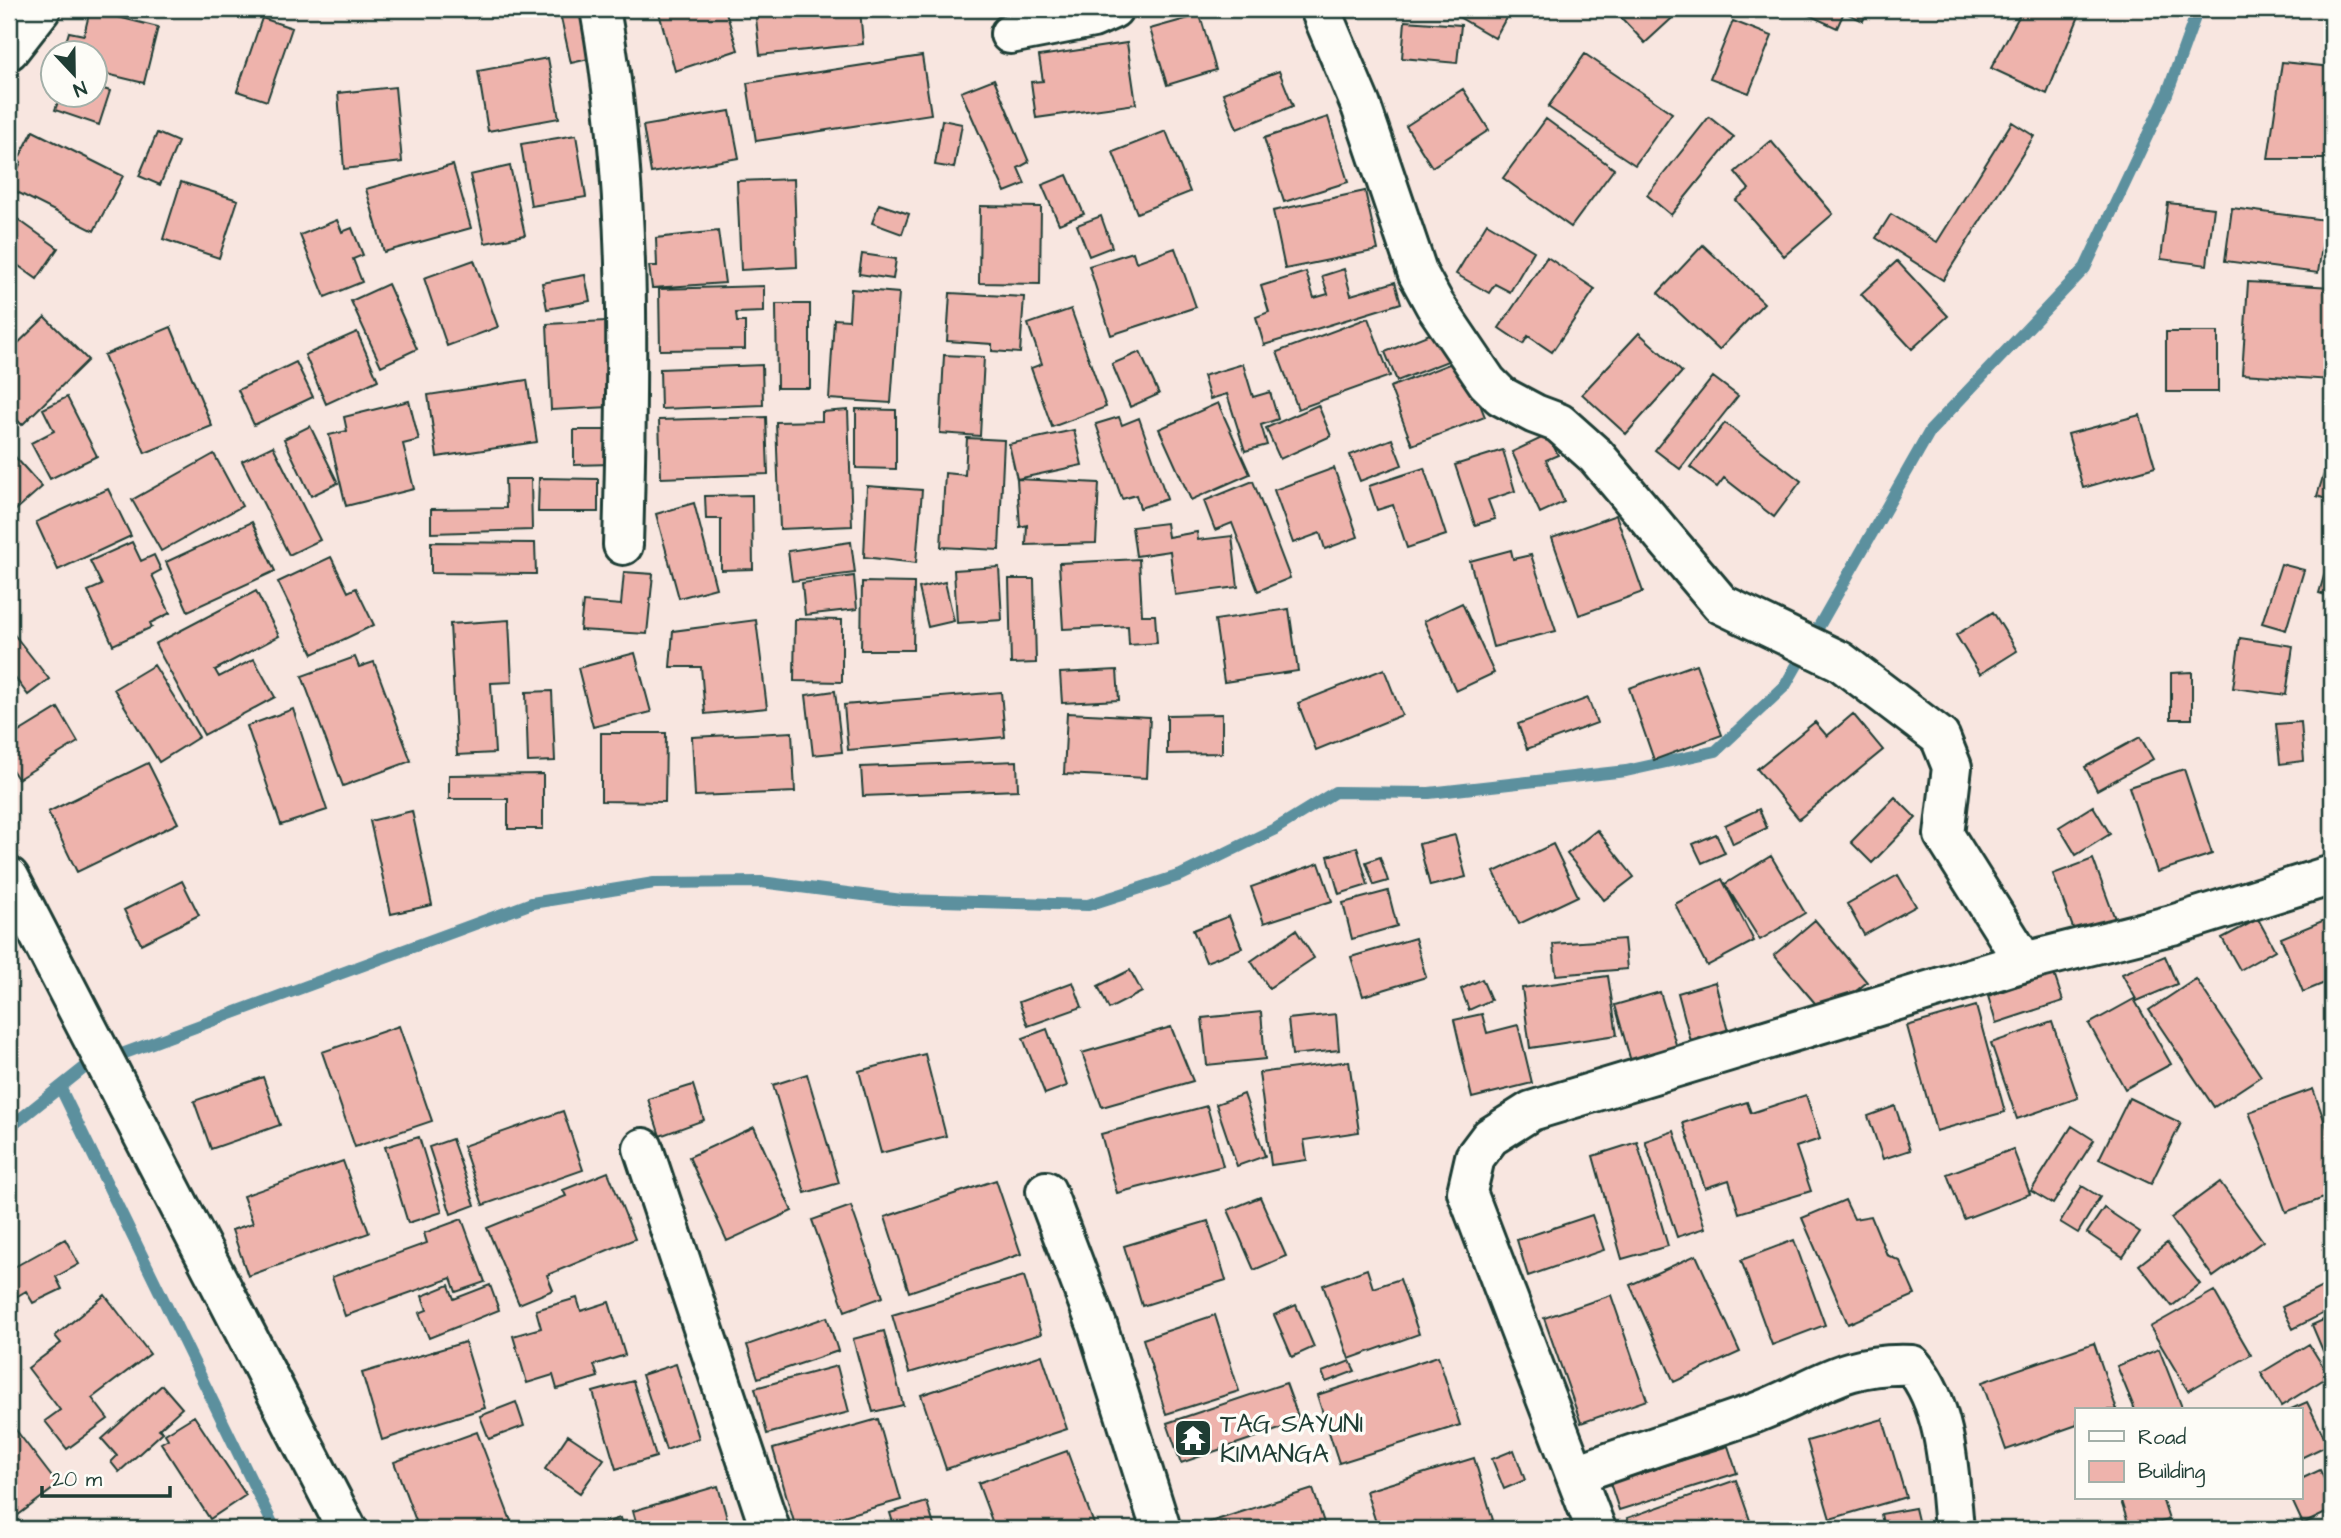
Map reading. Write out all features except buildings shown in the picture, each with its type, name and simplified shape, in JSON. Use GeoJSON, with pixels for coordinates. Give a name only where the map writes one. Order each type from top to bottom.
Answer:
{"type":"FeatureCollection","features":[{"type":"Feature","properties":{"kind":"street"},"geometry":{"type":"LineString","coordinates":[[9,50],[41,9]]}},
{"type":"Feature","properties":{"kind":"street"},"geometry":{"type":"LineString","coordinates":[[600,9],[609,58],[622,218],[628,389],[623,545]]}},
{"type":"Feature","properties":{"kind":"street"},"geometry":{"type":"LineString","coordinates":[[1010,34],[1093,18],[1113,9]]}},
{"type":"Feature","properties":{"kind":"street"},"geometry":{"type":"LineString","coordinates":[[1320,9],[1361,106],[1418,274],[1435,305],[1487,382],[1502,396],[1535,414],[1559,423],[1596,456],[1721,604],[1840,662],[1940,737],[1952,767],[1944,835],[2024,962]]}},
{"type":"Feature","properties":{"kind":"street"},"geometry":{"type":"LineString","coordinates":[[1596,1529],[1467,1192],[1475,1157],[1490,1137],[1531,1111],[2024,962],[2172,925],[2332,875]]}},
{"type":"Feature","properties":{"kind":"street"},"geometry":{"type":"LineString","coordinates":[[9,877],[347,1529]]}},
{"type":"Feature","properties":{"kind":"street"},"geometry":{"type":"LineString","coordinates":[[643,1149],[770,1529]]}},
{"type":"Feature","properties":{"kind":"street"},"geometry":{"type":"LineString","coordinates":[[1046,1191],[1098,1328],[1161,1529]]}},
{"type":"Feature","properties":{"kind":"street"},"geometry":{"type":"LineString","coordinates":[[1577,1474],[1758,1412],[1834,1375],[1879,1364],[1912,1365],[1922,1377],[1939,1417],[1954,1529]]}},
{"type":"Feature","properties":{"kind":"waterway"},"geometry":{"type":"LineString","coordinates":[[9,1128],[84,1068],[532,903],[654,883],[761,882],[902,900],[1088,905],[1181,875],[1275,829],[1335,792],[1429,793],[1626,771],[1716,751],[1785,686],[1930,431],[2085,268],[2167,94],[2198,9]]}},
{"type":"Feature","properties":{"kind":"waterway"},"geometry":{"type":"LineString","coordinates":[[60,1087],[275,1529]]}},
{"type":"Feature","properties":{"kind":"place","name":"TAG SAYUNI KIMANGA"},"geometry":{"type":"Point","coordinates":[1193,1438]}}]}
